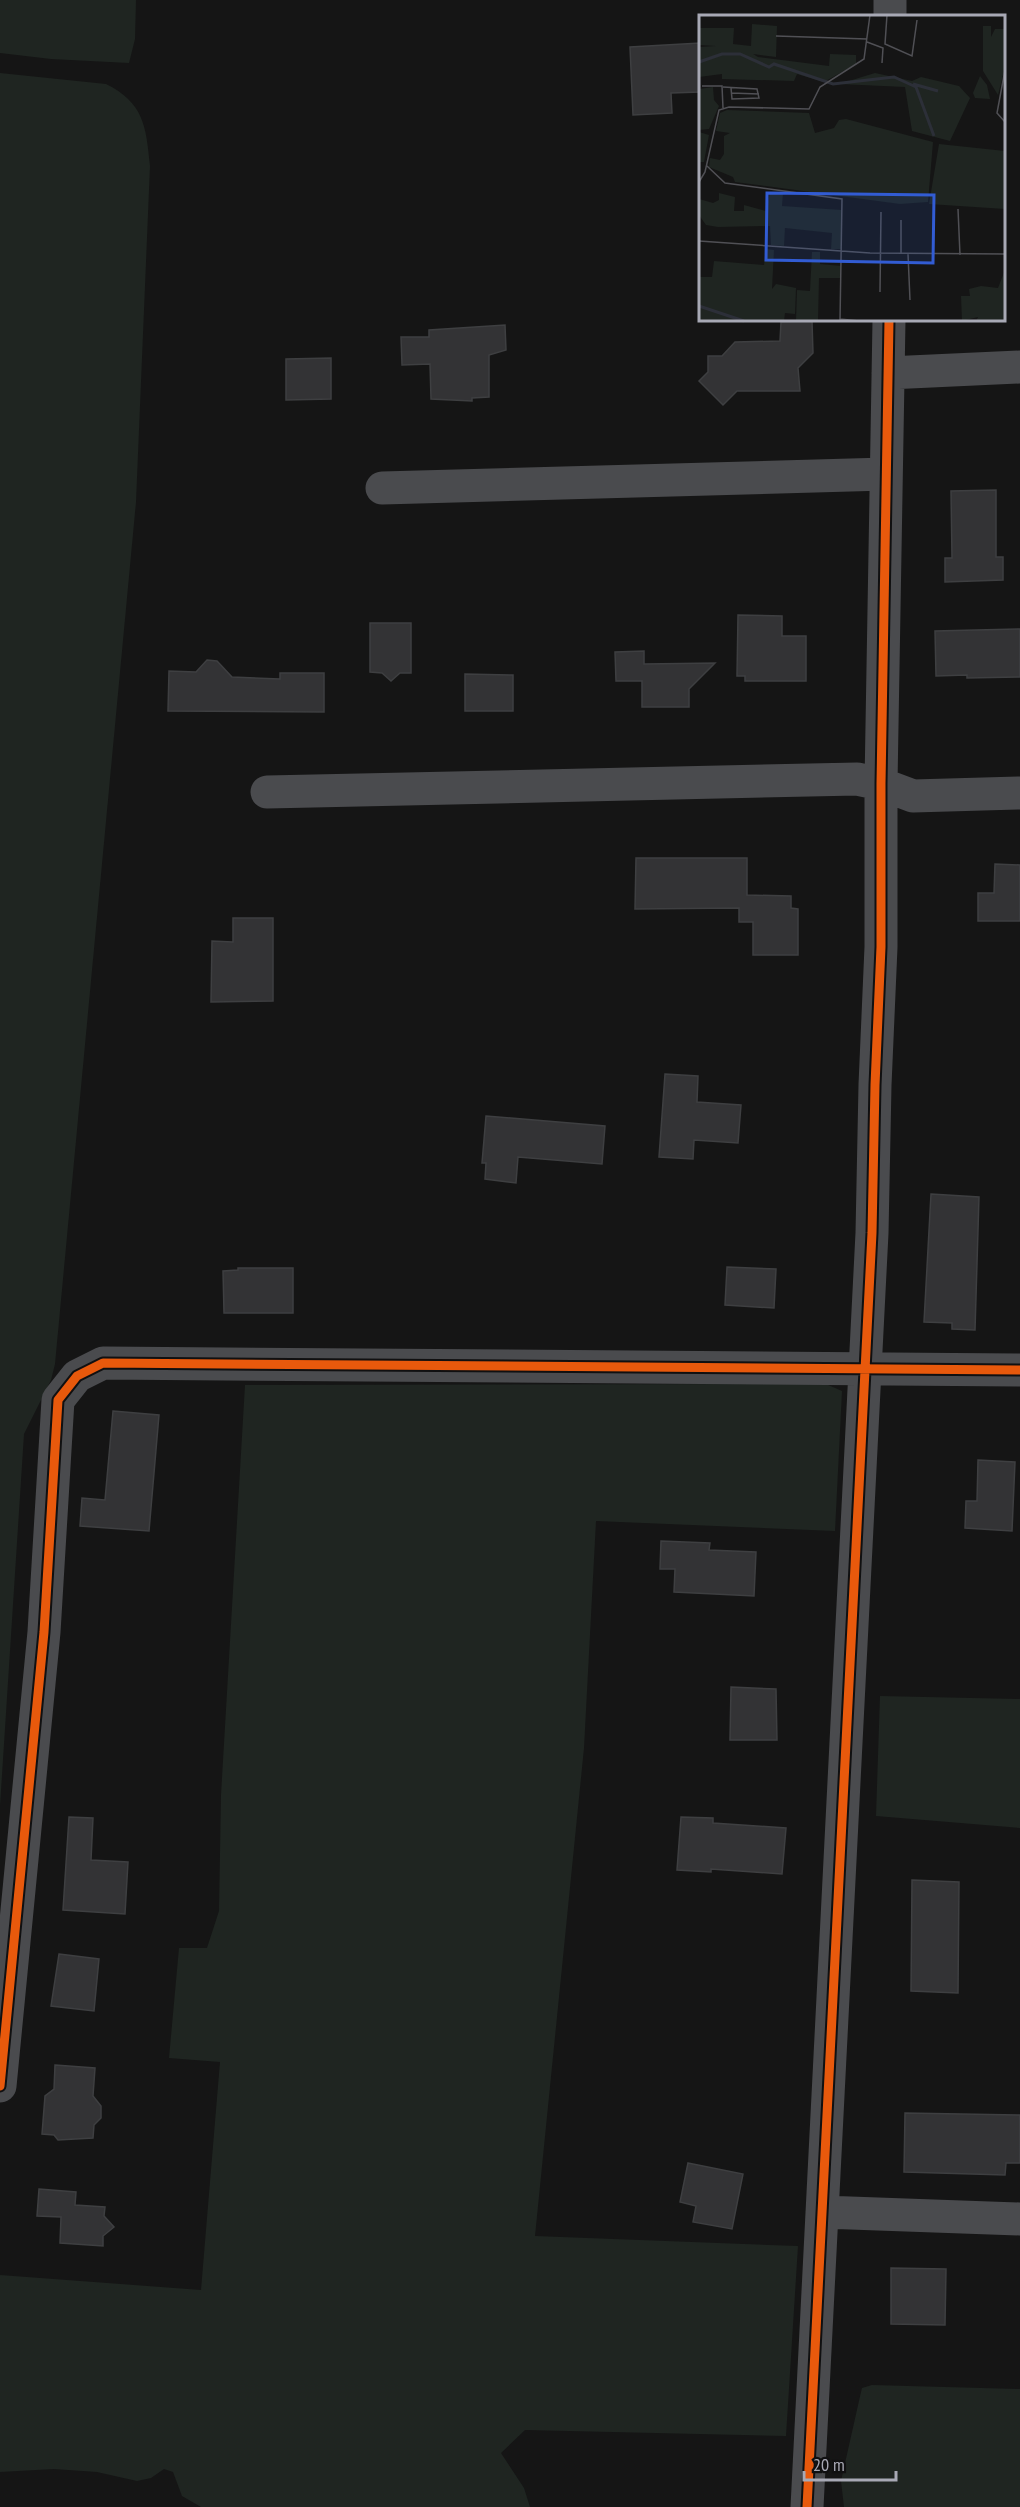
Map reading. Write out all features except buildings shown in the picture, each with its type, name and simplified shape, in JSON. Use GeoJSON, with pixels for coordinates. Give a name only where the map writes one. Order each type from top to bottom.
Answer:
{"type":"FeatureCollection","features":[{"type":"Feature","properties":{"kind":"street"},"geometry":{"type":"LineString","coordinates":[[807,2507],[863,1370],[872,1233],[881,947],[881,784],[889,321]]}},
{"type":"Feature","properties":{"kind":"street"},"geometry":{"type":"LineString","coordinates":[[888,373],[1020,367]]}},
{"type":"Feature","properties":{"kind":"street"},"geometry":{"type":"LineString","coordinates":[[382,488],[886,474]]}},
{"type":"Feature","properties":{"kind":"street"},"geometry":{"type":"LineString","coordinates":[[267,792],[857,779],[881,784],[913,796],[1020,793]]}},
{"type":"Feature","properties":{"kind":"street"},"geometry":{"type":"LineString","coordinates":[[0,2086],[44,1632],[54,1436],[58,1400],[77,1376],[103,1363],[1020,1370]]}},
{"type":"Feature","properties":{"kind":"street"},"geometry":{"type":"LineString","coordinates":[[822,2212],[1020,2219]]}},
{"type":"Feature","properties":{"kind":"shaded area"},"geometry":{"type":"Polygon","coordinates":[[[0,0],[136,0],[135,39],[129,63],[51,59],[0,53],[0,0]]]}},
{"type":"Feature","properties":{"kind":"shaded area"},"geometry":{"type":"Polygon","coordinates":[[[0,73],[106,84],[119,91],[136,108],[141,117],[147,139],[150,166],[136,502],[55,1364],[51,1380],[24,1434],[0,1806],[0,73]]]}},
{"type":"Feature","properties":{"kind":"shaded area"},"geometry":{"type":"Polygon","coordinates":[[[826,1384],[842,1391],[835,1531],[596,1521],[584,1748],[535,2236],[798,2246],[786,2436],[525,2430],[501,2453],[524,2488],[530,2507],[201,2507],[182,2496],[173,2472],[164,2469],[151,2478],[137,2481],[97,2472],[54,2469],[0,2472],[0,2275],[201,2290],[220,2062],[169,2058],[179,1948],[207,1948],[219,1911],[221,1795],[245,1385],[826,1384]]]}},
{"type":"Feature","properties":{"kind":"shaded area"},"geometry":{"type":"Polygon","coordinates":[[[880,1696],[1020,1699],[1020,1828],[876,1816],[880,1696]]]}},
{"type":"Feature","properties":{"kind":"shaded area"},"geometry":{"type":"Polygon","coordinates":[[[872,2385],[1020,2389],[1020,2507],[844,2507],[841,2481],[861,2392],[862,2388],[872,2385]]]}},
{"type":"Feature","properties":{"kind":"cycle path"},"geometry":{"type":"LineString","coordinates":[[807,2507],[872,1233],[881,947],[881,784],[889,321]]}},
{"type":"Feature","properties":{"kind":"cycle path"},"geometry":{"type":"LineString","coordinates":[[0,2086],[44,1632],[58,1400],[77,1376],[103,1363],[1020,1370]]}}]}
